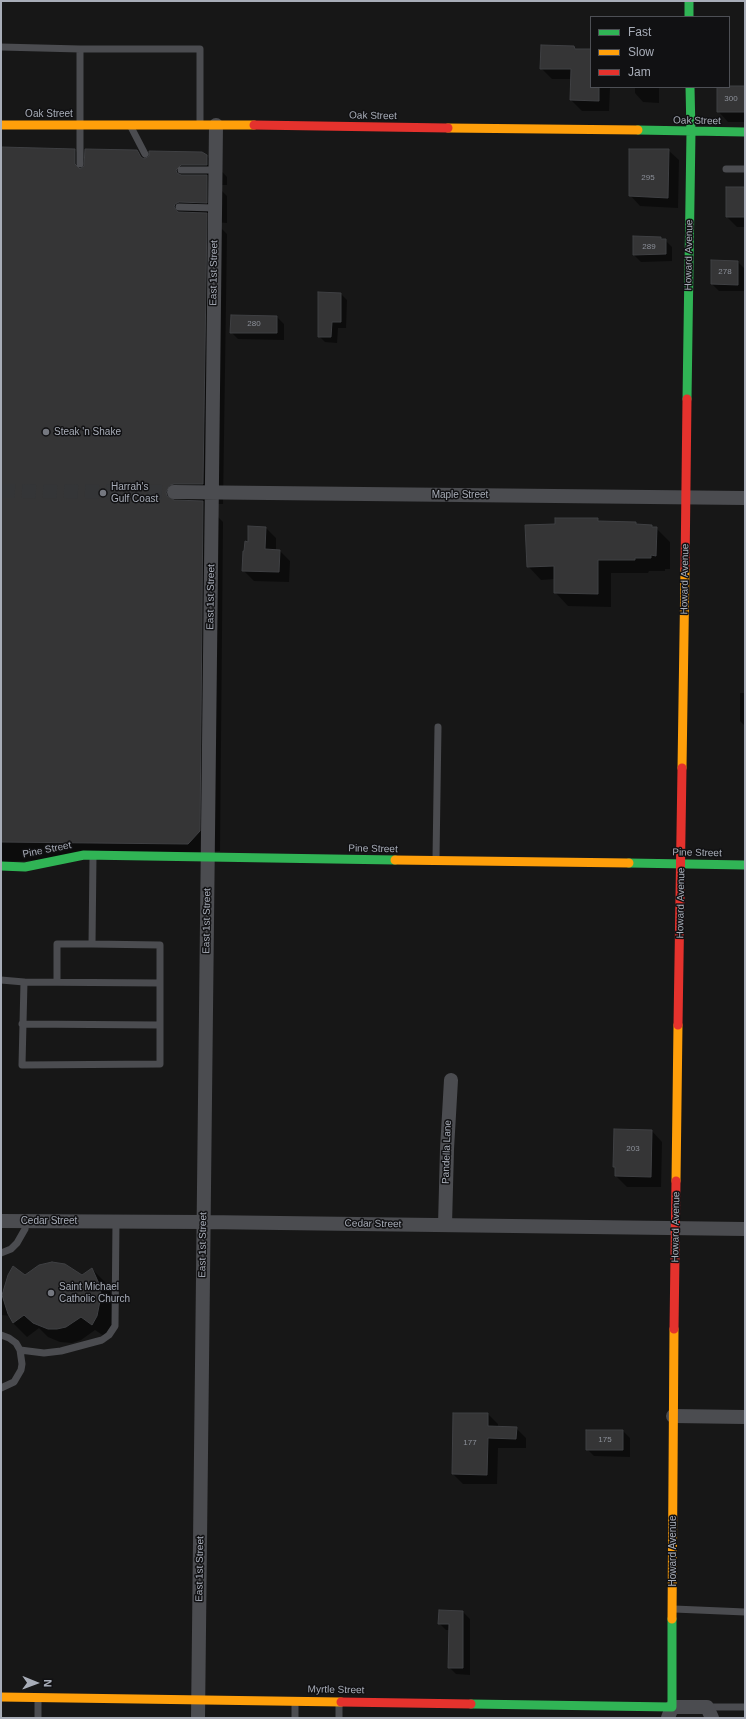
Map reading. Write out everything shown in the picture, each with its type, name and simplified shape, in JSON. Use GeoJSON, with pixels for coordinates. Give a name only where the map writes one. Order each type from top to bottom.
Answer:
{"type":"FeatureCollection","features":[{"type":"Feature","properties":{"kind":"main road"},"geometry":{"type":"LineString","coordinates":[[689,1],[689,16]]}},
{"type":"Feature","properties":{"kind":"main road","name":"Howard Avenue"},"geometry":{"type":"LineString","coordinates":[[670,1712],[691,132],[690,88]]}},
{"type":"Feature","properties":{"kind":"main road","name":"Oak Street"},"geometry":{"type":"LineString","coordinates":[[1,125],[200,124],[745,132]]}},
{"type":"Feature","properties":{"kind":"main road","name":"Pine Street"},"geometry":{"type":"LineString","coordinates":[[1,866],[25,867],[84,855],[745,864]]}},
{"type":"Feature","properties":{"kind":"main road","name":"Myrtle Street"},"geometry":{"type":"LineString","coordinates":[[1,1697],[339,1701],[670,1712]]}},
{"type":"Feature","properties":{"kind":"street","name":"East 1st Street"},"geometry":{"type":"LineString","coordinates":[[198,1718],[216,125]]}},
{"type":"Feature","properties":{"kind":"street","name":"Maple Street"},"geometry":{"type":"LineString","coordinates":[[174,492],[745,498]]}},
{"type":"Feature","properties":{"kind":"street","name":"Pandella Lane"},"geometry":{"type":"LineString","coordinates":[[446,1225],[447,1149],[451,1080]]}},
{"type":"Feature","properties":{"kind":"street","name":"Cedar Street"},"geometry":{"type":"LineString","coordinates":[[1,1221],[745,1228]]}},
{"type":"Feature","properties":{"kind":"street"},"geometry":{"type":"LineString","coordinates":[[673,1416],[745,1416]]}},
{"type":"Feature","properties":{"kind":"street"},"geometry":{"type":"LineString","coordinates":[[670,1712],[710,1713]]}},
{"type":"Feature","properties":{"kind":"lane"},"geometry":{"type":"LineString","coordinates":[[1,47],[80,49],[200,49],[200,124]]}},
{"type":"Feature","properties":{"kind":"lane"},"geometry":{"type":"LineString","coordinates":[[80,49],[80,164]]}},
{"type":"Feature","properties":{"kind":"lane"},"geometry":{"type":"LineString","coordinates":[[130,125],[145,154]]}},
{"type":"Feature","properties":{"kind":"lane"},"geometry":{"type":"LineString","coordinates":[[726,169],[745,169]]}},
{"type":"Feature","properties":{"kind":"lane"},"geometry":{"type":"LineString","coordinates":[[181,170],[215,170]]}},
{"type":"Feature","properties":{"kind":"lane"},"geometry":{"type":"LineString","coordinates":[[179,207],[215,208]]}},
{"type":"Feature","properties":{"kind":"lane"},"geometry":{"type":"LineString","coordinates":[[436,860],[438,727]]}},
{"type":"Feature","properties":{"kind":"lane"},"geometry":{"type":"LineString","coordinates":[[92,944],[93,855]]}},
{"type":"Feature","properties":{"kind":"lane"},"geometry":{"type":"LineString","coordinates":[[24,982],[22,1064],[160,1064],[160,945],[57,944],[57,982]]}},
{"type":"Feature","properties":{"kind":"lane"},"geometry":{"type":"LineString","coordinates":[[1,980],[24,982],[160,984]]}},
{"type":"Feature","properties":{"kind":"lane"},"geometry":{"type":"LineString","coordinates":[[22,1024],[160,1025]]}},
{"type":"Feature","properties":{"kind":"lane"},"geometry":{"type":"LineString","coordinates":[[1,1253],[11,1249],[17,1243],[25,1229],[26,1221]]}},
{"type":"Feature","properties":{"kind":"lane"},"geometry":{"type":"LineString","coordinates":[[20,1350],[44,1353],[61,1351],[102,1340],[109,1335],[115,1326],[116,1221]]}},
{"type":"Feature","properties":{"kind":"lane"},"geometry":{"type":"LineString","coordinates":[[1,1335],[16,1343],[20,1350],[22,1364],[18,1376],[8,1386],[1,1388]]}},
{"type":"Feature","properties":{"kind":"lane"},"geometry":{"type":"LineString","coordinates":[[672,1609],[745,1612]]}},
{"type":"Feature","properties":{"kind":"lane"},"geometry":{"type":"LineString","coordinates":[[38,1698],[38,1718]]}},
{"type":"Feature","properties":{"kind":"lane"},"geometry":{"type":"LineString","coordinates":[[295,1701],[295,1718]]}},
{"type":"Feature","properties":{"kind":"lane"},"geometry":{"type":"LineString","coordinates":[[339,1701],[339,1718]]}},
{"type":"Feature","properties":{"kind":"lane"},"geometry":{"type":"LineString","coordinates":[[710,1713],[745,1707]]}},
{"type":"Feature","properties":{"kind":"building"},"geometry":{"type":"Polygon","coordinates":[[[541,45],[574,46],[575,49],[590,49],[590,88],[599,88],[599,101],[570,100],[571,69],[540,69],[541,45]]]}},
{"type":"Feature","properties":{"kind":"building"},"geometry":{"type":"Polygon","coordinates":[[[745,86],[745,112],[717,112],[717,88],[745,86]]]}},
{"type":"Feature","properties":{"kind":"building","name":"Harrah's Gulf Coast"},"geometry":{"type":"Polygon","coordinates":[[[1,147],[75,149],[75,164],[80,169],[84,166],[85,149],[137,150],[144,159],[149,156],[149,151],[202,152],[207,155],[207,165],[181,165],[176,170],[177,173],[181,175],[207,175],[207,203],[179,202],[175,204],[174,207],[178,212],[207,213],[203,484],[174,484],[170,485],[166,492],[167,496],[174,500],[203,501],[200,831],[188,844],[1,842],[1,147]]]}},
{"type":"Feature","properties":{"kind":"building"},"geometry":{"type":"Polygon","coordinates":[[[629,149],[669,149],[668,198],[629,196],[629,149]]]}},
{"type":"Feature","properties":{"kind":"building"},"geometry":{"type":"Polygon","coordinates":[[[726,187],[745,187],[745,217],[726,217],[726,187]]]}},
{"type":"Feature","properties":{"kind":"building"},"geometry":{"type":"Polygon","coordinates":[[[633,236],[661,237],[661,239],[666,239],[666,254],[633,255],[633,236]]]}},
{"type":"Feature","properties":{"kind":"building"},"geometry":{"type":"Polygon","coordinates":[[[711,260],[738,261],[738,285],[711,284],[711,260]]]}},
{"type":"Feature","properties":{"kind":"building"},"geometry":{"type":"Polygon","coordinates":[[[318,292],[341,293],[341,322],[332,322],[331,337],[318,337],[318,292]]]}},
{"type":"Feature","properties":{"kind":"building"},"geometry":{"type":"Polygon","coordinates":[[[231,315],[277,316],[277,333],[230,333],[231,315]]]}},
{"type":"Feature","properties":{"kind":"building"},"geometry":{"type":"Polygon","coordinates":[[[555,518],[598,518],[598,521],[636,522],[636,524],[652,525],[652,527],[657,527],[656,556],[651,555],[651,558],[635,558],[635,560],[598,560],[598,594],[554,593],[554,566],[527,567],[525,525],[555,524],[555,518]]]}},
{"type":"Feature","properties":{"kind":"building"},"geometry":{"type":"Polygon","coordinates":[[[248,526],[266,527],[265,549],[280,550],[279,572],[242,571],[245,541],[248,542],[248,526]]]}},
{"type":"Feature","properties":{"kind":"building"},"geometry":{"type":"Polygon","coordinates":[[[614,1129],[652,1130],[651,1177],[615,1176],[615,1167],[613,1167],[614,1129]]]}},
{"type":"Feature","properties":{"kind":"building","name":"Saint Michael Catholic Church"},"geometry":{"type":"Polygon","coordinates":[[[52,1262],[65,1264],[82,1275],[92,1268],[100,1286],[101,1296],[97,1316],[92,1325],[81,1317],[66,1327],[48,1329],[33,1323],[24,1315],[13,1323],[8,1314],[2,1295],[8,1275],[13,1266],[25,1275],[39,1265],[52,1262]]]}},
{"type":"Feature","properties":{"kind":"building"},"geometry":{"type":"Polygon","coordinates":[[[453,1413],[488,1413],[488,1426],[517,1427],[516,1439],[488,1438],[487,1475],[452,1474],[453,1413]]]}},
{"type":"Feature","properties":{"kind":"building"},"geometry":{"type":"Polygon","coordinates":[[[586,1430],[623,1430],[623,1450],[586,1450],[586,1430]]]}},
{"type":"Feature","properties":{"kind":"building"},"geometry":{"type":"Polygon","coordinates":[[[439,1610],[463,1611],[463,1668],[448,1668],[449,1624],[438,1624],[439,1610]]]}},
{"type":"Feature","properties":{"kind":"tunnel"},"geometry":{"type":"LineString","coordinates":[[1,491],[174,492]]}},
{"type":"Feature","properties":{"kind":"traffic: fast"},"geometry":{"type":"LineString","coordinates":[[689,1],[689,16]]}},
{"type":"Feature","properties":{"kind":"traffic: fast"},"geometry":{"type":"LineString","coordinates":[[687,399],[691,132],[690,88]]}},
{"type":"Feature","properties":{"kind":"traffic: fast"},"geometry":{"type":"LineString","coordinates":[[638,130],[745,132]]}},
{"type":"Feature","properties":{"kind":"traffic: fast"},"geometry":{"type":"LineString","coordinates":[[1,866],[25,867],[84,855],[395,860]]}},
{"type":"Feature","properties":{"kind":"traffic: fast"},"geometry":{"type":"LineString","coordinates":[[629,863],[745,865]]}},
{"type":"Feature","properties":{"kind":"traffic: fast"},"geometry":{"type":"LineString","coordinates":[[471,1704],[672,1707],[672,1619]]}},
{"type":"Feature","properties":{"kind":"traffic: slow"},"geometry":{"type":"LineString","coordinates":[[1,125],[254,125]]}},
{"type":"Feature","properties":{"kind":"traffic: slow"},"geometry":{"type":"LineString","coordinates":[[448,128],[638,130]]}},
{"type":"Feature","properties":{"kind":"traffic: slow"},"geometry":{"type":"LineString","coordinates":[[682,768],[685,569]]}},
{"type":"Feature","properties":{"kind":"traffic: slow"},"geometry":{"type":"LineString","coordinates":[[395,860],[629,863]]}},
{"type":"Feature","properties":{"kind":"traffic: slow"},"geometry":{"type":"LineString","coordinates":[[676,1181],[678,1025]]}},
{"type":"Feature","properties":{"kind":"traffic: slow"},"geometry":{"type":"LineString","coordinates":[[672,1619],[674,1329]]}},
{"type":"Feature","properties":{"kind":"traffic: slow"},"geometry":{"type":"LineString","coordinates":[[1,1697],[341,1702]]}},
{"type":"Feature","properties":{"kind":"traffic: jam"},"geometry":{"type":"LineString","coordinates":[[254,125],[448,128]]}},
{"type":"Feature","properties":{"kind":"traffic: jam"},"geometry":{"type":"LineString","coordinates":[[685,569],[687,399]]}},
{"type":"Feature","properties":{"kind":"traffic: jam"},"geometry":{"type":"LineString","coordinates":[[678,1025],[682,768]]}},
{"type":"Feature","properties":{"kind":"traffic: jam"},"geometry":{"type":"LineString","coordinates":[[674,1329],[676,1181]]}},
{"type":"Feature","properties":{"kind":"traffic: jam"},"geometry":{"type":"LineString","coordinates":[[341,1702],[471,1704]]}},
{"type":"Feature","properties":{"kind":"place","name":"Steak 'n Shake"},"geometry":{"type":"Point","coordinates":[46,432]}},
{"type":"Feature","properties":{"kind":"place","name":"Harrah's Gulf Coast"},"geometry":{"type":"Point","coordinates":[103,493]}},
{"type":"Feature","properties":{"kind":"place","name":"Saint Michael Catholic Church"},"geometry":{"type":"Point","coordinates":[51,1293]}}]}
